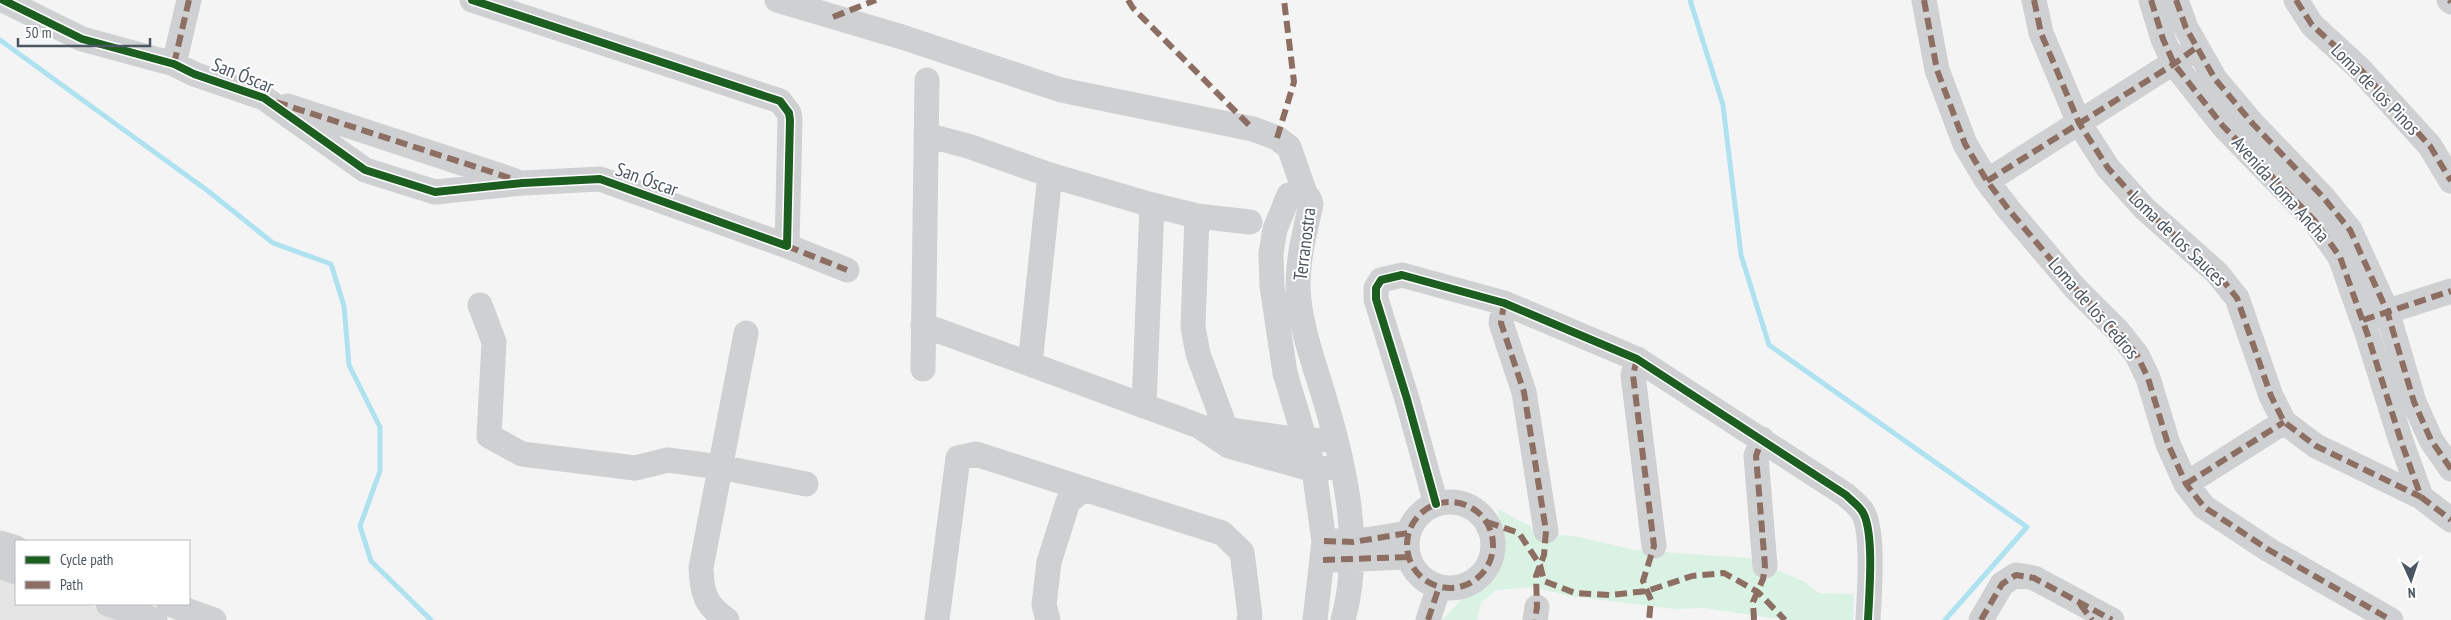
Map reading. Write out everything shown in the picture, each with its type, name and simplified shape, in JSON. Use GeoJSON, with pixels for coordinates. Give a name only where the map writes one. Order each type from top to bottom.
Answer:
{"type":"FeatureCollection","features":[{"type":"Feature","properties":{"kind":"street","name":"San Óscar"},"geometry":{"type":"LineString","coordinates":[[3,0],[82,38],[174,64],[194,74],[264,98],[523,183]]}},
{"type":"Feature","properties":{"kind":"street"},"geometry":{"type":"LineString","coordinates":[[174,64],[189,0]]}},
{"type":"Feature","properties":{"kind":"street"},"geometry":{"type":"LineString","coordinates":[[472,0],[780,101],[790,120],[788,246]]}},
{"type":"Feature","properties":{"kind":"street"},"geometry":{"type":"LineString","coordinates":[[777,0],[902,37],[1061,90],[1261,132],[1277,138],[1289,147],[1305,193]]}},
{"type":"Feature","properties":{"kind":"street","name":"Loma de los Cedros"},"geometry":{"type":"LineString","coordinates":[[1924,0],[1937,70],[1965,144],[1987,181],[2075,288],[2118,332],[2137,355],[2148,378],[2168,444],[2186,484],[2204,507],[2269,550],[2391,620]]}},
{"type":"Feature","properties":{"kind":"street","name":"Loma de los Sauces"},"geometry":{"type":"LineString","coordinates":[[2034,0],[2041,33],[2079,123],[2108,168],[2144,208],[2217,273],[2237,298],[2271,396],[2284,422],[2316,446],[2421,497]]}},
{"type":"Feature","properties":{"kind":"street","name":"Avenida Loma Ancha"},"geometry":{"type":"LineString","coordinates":[[2152,0],[2163,39],[2174,64],[2223,126],[2314,220],[2340,257],[2363,320],[2421,497]]}},
{"type":"Feature","properties":{"kind":"street","name":"Avenida Loma Ancha"},"geometry":{"type":"LineString","coordinates":[[2176,0],[2186,28],[2215,79],[2253,124],[2323,197],[2350,230],[2386,311],[2414,402],[2431,440],[2451,469]]}},
{"type":"Feature","properties":{"kind":"street","name":"Loma de los Pinos"},"geometry":{"type":"LineString","coordinates":[[2296,0],[2312,25],[2359,68],[2430,146],[2451,181]]}},
{"type":"Feature","properties":{"kind":"street"},"geometry":{"type":"LineString","coordinates":[[1987,181],[2174,64],[2197,47]]}},
{"type":"Feature","properties":{"kind":"street"},"geometry":{"type":"LineString","coordinates":[[923,369],[927,80]]}},
{"type":"Feature","properties":{"kind":"street","name":"San Óscar"},"geometry":{"type":"LineString","coordinates":[[264,98],[366,170],[435,192],[523,183],[600,179],[788,246],[847,270]]}},
{"type":"Feature","properties":{"kind":"street"},"geometry":{"type":"LineString","coordinates":[[926,135],[968,146],[1050,174],[1152,204],[1197,216],[1250,222]]}},
{"type":"Feature","properties":{"kind":"street"},"geometry":{"type":"LineString","coordinates":[[1030,364],[1050,174]]}},
{"type":"Feature","properties":{"kind":"street","name":"Terranostra"},"geometry":{"type":"LineString","coordinates":[[1315,620],[1323,550],[1314,470],[1286,373],[1272,286],[1272,253],[1275,229],[1289,195],[1305,193],[1310,198],[1311,204],[1300,252],[1298,287],[1310,349],[1337,439],[1342,467],[1353,551],[1344,620]]}},
{"type":"Feature","properties":{"kind":"street"},"geometry":{"type":"LineString","coordinates":[[1144,406],[1152,204]]}},
{"type":"Feature","properties":{"kind":"street"},"geometry":{"type":"LineString","coordinates":[[1197,216],[1192,327],[1198,354],[1228,437]]}},
{"type":"Feature","properties":{"kind":"street"},"geometry":{"type":"LineString","coordinates":[[1436,504],[1407,399],[1376,299],[1376,288],[1381,280],[1391,276],[1402,275],[1504,303],[1636,359],[1846,495],[1862,511],[1868,524],[1870,584],[1868,620]]}},
{"type":"Feature","properties":{"kind":"street"},"geometry":{"type":"LineString","coordinates":[[2363,320],[2451,291]]}},
{"type":"Feature","properties":{"kind":"street"},"geometry":{"type":"LineString","coordinates":[[1504,303],[1501,323],[1524,392],[1546,531]]}},
{"type":"Feature","properties":{"kind":"street"},"geometry":{"type":"LineString","coordinates":[[480,305],[494,342],[489,436],[522,454],[635,468],[668,460],[720,467],[806,484]]}},
{"type":"Feature","properties":{"kind":"street"},"geometry":{"type":"LineString","coordinates":[[924,325],[1314,470],[1342,467]]}},
{"type":"Feature","properties":{"kind":"street"},"geometry":{"type":"LineString","coordinates":[[727,620],[714,611],[700,609],[701,568],[746,334]]}},
{"type":"Feature","properties":{"kind":"street"},"geometry":{"type":"LineString","coordinates":[[1636,359],[1633,375],[1654,546]]}},
{"type":"Feature","properties":{"kind":"street"},"geometry":{"type":"LineString","coordinates":[[2186,484],[2284,422]]}},
{"type":"Feature","properties":{"kind":"street"},"geometry":{"type":"LineString","coordinates":[[1228,437],[1307,441],[1337,439]]}},
{"type":"Feature","properties":{"kind":"street"},"geometry":{"type":"LineString","coordinates":[[1762,439],[1756,456],[1765,566]]}},
{"type":"Feature","properties":{"kind":"street"},"geometry":{"type":"LineString","coordinates":[[937,620],[958,458],[976,454],[1222,533],[1242,552],[1250,615],[1249,620]]}},
{"type":"Feature","properties":{"kind":"street"},"geometry":{"type":"LineString","coordinates":[[1048,620],[1044,605],[1049,562],[1068,502],[1084,489]]}},
{"type":"Feature","properties":{"kind":"street"},"geometry":{"type":"LineString","coordinates":[[2421,497],[2451,520]]}},
{"type":"Feature","properties":{"kind":"street"},"geometry":{"type":"LineString","coordinates":[[1448,501],[1470,507],[1487,522],[1493,538],[1492,556],[1485,571],[1472,582],[1456,588],[1439,587],[1420,576],[1408,557],[1408,533],[1418,515],[1436,504],[1448,501]]}},
{"type":"Feature","properties":{"kind":"street"},"geometry":{"type":"LineString","coordinates":[[1353,551],[1408,533]]}},
{"type":"Feature","properties":{"kind":"street"},"geometry":{"type":"LineString","coordinates":[[0,542],[15,548]]}},
{"type":"Feature","properties":{"kind":"street"},"geometry":{"type":"LineString","coordinates":[[1323,550],[1408,557]]}},
{"type":"Feature","properties":{"kind":"street"},"geometry":{"type":"LineString","coordinates":[[0,566],[15,572]]}},
{"type":"Feature","properties":{"kind":"street"},"geometry":{"type":"LineString","coordinates":[[1981,620],[2002,584],[2016,574],[2034,578],[2085,611],[2112,620]]}},
{"type":"Feature","properties":{"kind":"street"},"geometry":{"type":"LineString","coordinates":[[1428,620],[1439,587]]}},
{"type":"Feature","properties":{"kind":"street"},"geometry":{"type":"LineString","coordinates":[[111,605],[138,620]]}},
{"type":"Feature","properties":{"kind":"street"},"geometry":{"type":"LineString","coordinates":[[111,605],[154,620]]}},
{"type":"Feature","properties":{"kind":"street"},"geometry":{"type":"LineString","coordinates":[[172,605],[214,620]]}},
{"type":"Feature","properties":{"kind":"shaded area"},"geometry":{"type":"Polygon","coordinates":[[[0,574],[15,579],[15,605],[89,605],[132,620],[0,620],[0,574]]]}},
{"type":"Feature","properties":{"kind":"green space"},"geometry":{"type":"Polygon","coordinates":[[[1498,509],[1543,533],[1579,537],[1634,550],[1749,558],[1803,581],[1819,593],[1854,594],[1853,620],[1785,620],[1705,608],[1674,609],[1569,596],[1533,587],[1497,590],[1481,602],[1477,620],[1442,620],[1466,595],[1490,580],[1504,549],[1498,509]]]}},
{"type":"Feature","properties":{"kind":"waterway"},"geometry":{"type":"LineString","coordinates":[[1690,0],[1723,105],[1741,255],[1769,345],[2027,527],[1945,620]]}},
{"type":"Feature","properties":{"kind":"waterway"},"geometry":{"type":"LineString","coordinates":[[0,40],[208,191],[273,243],[331,264],[344,306],[349,365],[380,427],[380,471],[360,526],[371,561],[431,620]]}},
{"type":"Feature","properties":{"kind":"marked path"},"geometry":{"type":"LineString","coordinates":[[174,64],[189,0]]}},
{"type":"Feature","properties":{"kind":"marked path"},"geometry":{"type":"LineString","coordinates":[[833,17],[876,0]]}},
{"type":"Feature","properties":{"kind":"marked path"},"geometry":{"type":"LineString","coordinates":[[1128,0],[1133,8],[1253,129]]}},
{"type":"Feature","properties":{"kind":"marked path"},"geometry":{"type":"LineString","coordinates":[[1277,138],[1294,82],[1284,0]]}},
{"type":"Feature","properties":{"kind":"marked path"},"geometry":{"type":"LineString","coordinates":[[1924,0],[1937,70],[1965,144],[1987,181],[2009,210],[2075,288],[2118,331],[2137,355],[2148,378],[2168,444],[2186,484],[2204,507],[2269,550],[2391,620]]}},
{"type":"Feature","properties":{"kind":"marked path"},"geometry":{"type":"LineString","coordinates":[[2034,0],[2041,33],[2079,123],[2108,168],[2144,208],[2217,273],[2237,298],[2271,396],[2284,422],[2316,446],[2421,497]]}},
{"type":"Feature","properties":{"kind":"marked path"},"geometry":{"type":"LineString","coordinates":[[2151,0],[2163,39],[2174,64],[2223,126],[2314,220],[2340,257],[2421,497],[2451,520]]}},
{"type":"Feature","properties":{"kind":"marked path"},"geometry":{"type":"LineString","coordinates":[[2176,0],[2186,28],[2215,79],[2253,124],[2323,197],[2350,230],[2387,311],[2414,402],[2431,440],[2451,469]]}},
{"type":"Feature","properties":{"kind":"marked path"},"geometry":{"type":"LineString","coordinates":[[2296,0],[2312,25],[2359,68],[2430,146],[2451,181]]}},
{"type":"Feature","properties":{"kind":"marked path"},"geometry":{"type":"LineString","coordinates":[[1987,181],[2174,64],[2197,47]]}},
{"type":"Feature","properties":{"kind":"marked path"},"geometry":{"type":"LineString","coordinates":[[276,102],[516,180]]}},
{"type":"Feature","properties":{"kind":"marked path"},"geometry":{"type":"LineString","coordinates":[[787,246],[847,270]]}},
{"type":"Feature","properties":{"kind":"marked path"},"geometry":{"type":"LineString","coordinates":[[2363,320],[2451,291]]}},
{"type":"Feature","properties":{"kind":"marked path"},"geometry":{"type":"LineString","coordinates":[[1504,303],[1501,323],[1524,392],[1546,531],[1544,555],[1536,576],[1537,607],[1535,620]]}},
{"type":"Feature","properties":{"kind":"marked path"},"geometry":{"type":"LineString","coordinates":[[1637,359],[1633,375],[1654,546],[1643,581],[1651,600],[1649,620]]}},
{"type":"Feature","properties":{"kind":"marked path"},"geometry":{"type":"LineString","coordinates":[[2186,484],[2284,422]]}},
{"type":"Feature","properties":{"kind":"marked path"},"geometry":{"type":"LineString","coordinates":[[1754,620],[1753,602],[1763,579],[1765,566],[1756,456],[1762,439]]}},
{"type":"Feature","properties":{"kind":"marked path"},"geometry":{"type":"LineString","coordinates":[[1450,502],[1467,505],[1481,514],[1490,528],[1493,545],[1490,562],[1481,576],[1467,585],[1450,588],[1433,585],[1419,576],[1410,562],[1407,545],[1410,528],[1419,514],[1433,505],[1450,502]]}},
{"type":"Feature","properties":{"kind":"marked path"},"geometry":{"type":"LineString","coordinates":[[1487,522],[1519,533],[1540,565],[1544,581],[1575,593],[1610,595],[1647,591],[1692,576],[1724,573],[1758,592],[1785,620]]}},
{"type":"Feature","properties":{"kind":"marked path"},"geometry":{"type":"LineString","coordinates":[[1324,541],[1353,542],[1408,533]]}},
{"type":"Feature","properties":{"kind":"marked path"},"geometry":{"type":"LineString","coordinates":[[1323,560],[1408,557]]}},
{"type":"Feature","properties":{"kind":"marked path"},"geometry":{"type":"LineString","coordinates":[[1981,620],[2002,584],[2016,575],[2034,578],[2112,620]]}},
{"type":"Feature","properties":{"kind":"marked path"},"geometry":{"type":"LineString","coordinates":[[1428,620],[1439,587]]}},
{"type":"Feature","properties":{"kind":"marked path"},"geometry":{"type":"LineString","coordinates":[[2080,604],[2092,620]]}},
{"type":"Feature","properties":{"kind":"cycle path"},"geometry":{"type":"LineString","coordinates":[[3,0],[82,39],[174,64],[194,74],[264,98],[365,170],[435,192],[523,183],[600,179],[787,246],[790,120],[789,113],[780,101],[472,0]]}},
{"type":"Feature","properties":{"kind":"cycle path"},"geometry":{"type":"LineString","coordinates":[[1436,504],[1407,399],[1376,299],[1376,288],[1381,280],[1402,275],[1504,303],[1637,359],[1846,495],[1862,511],[1869,533],[1868,620]]}}]}
